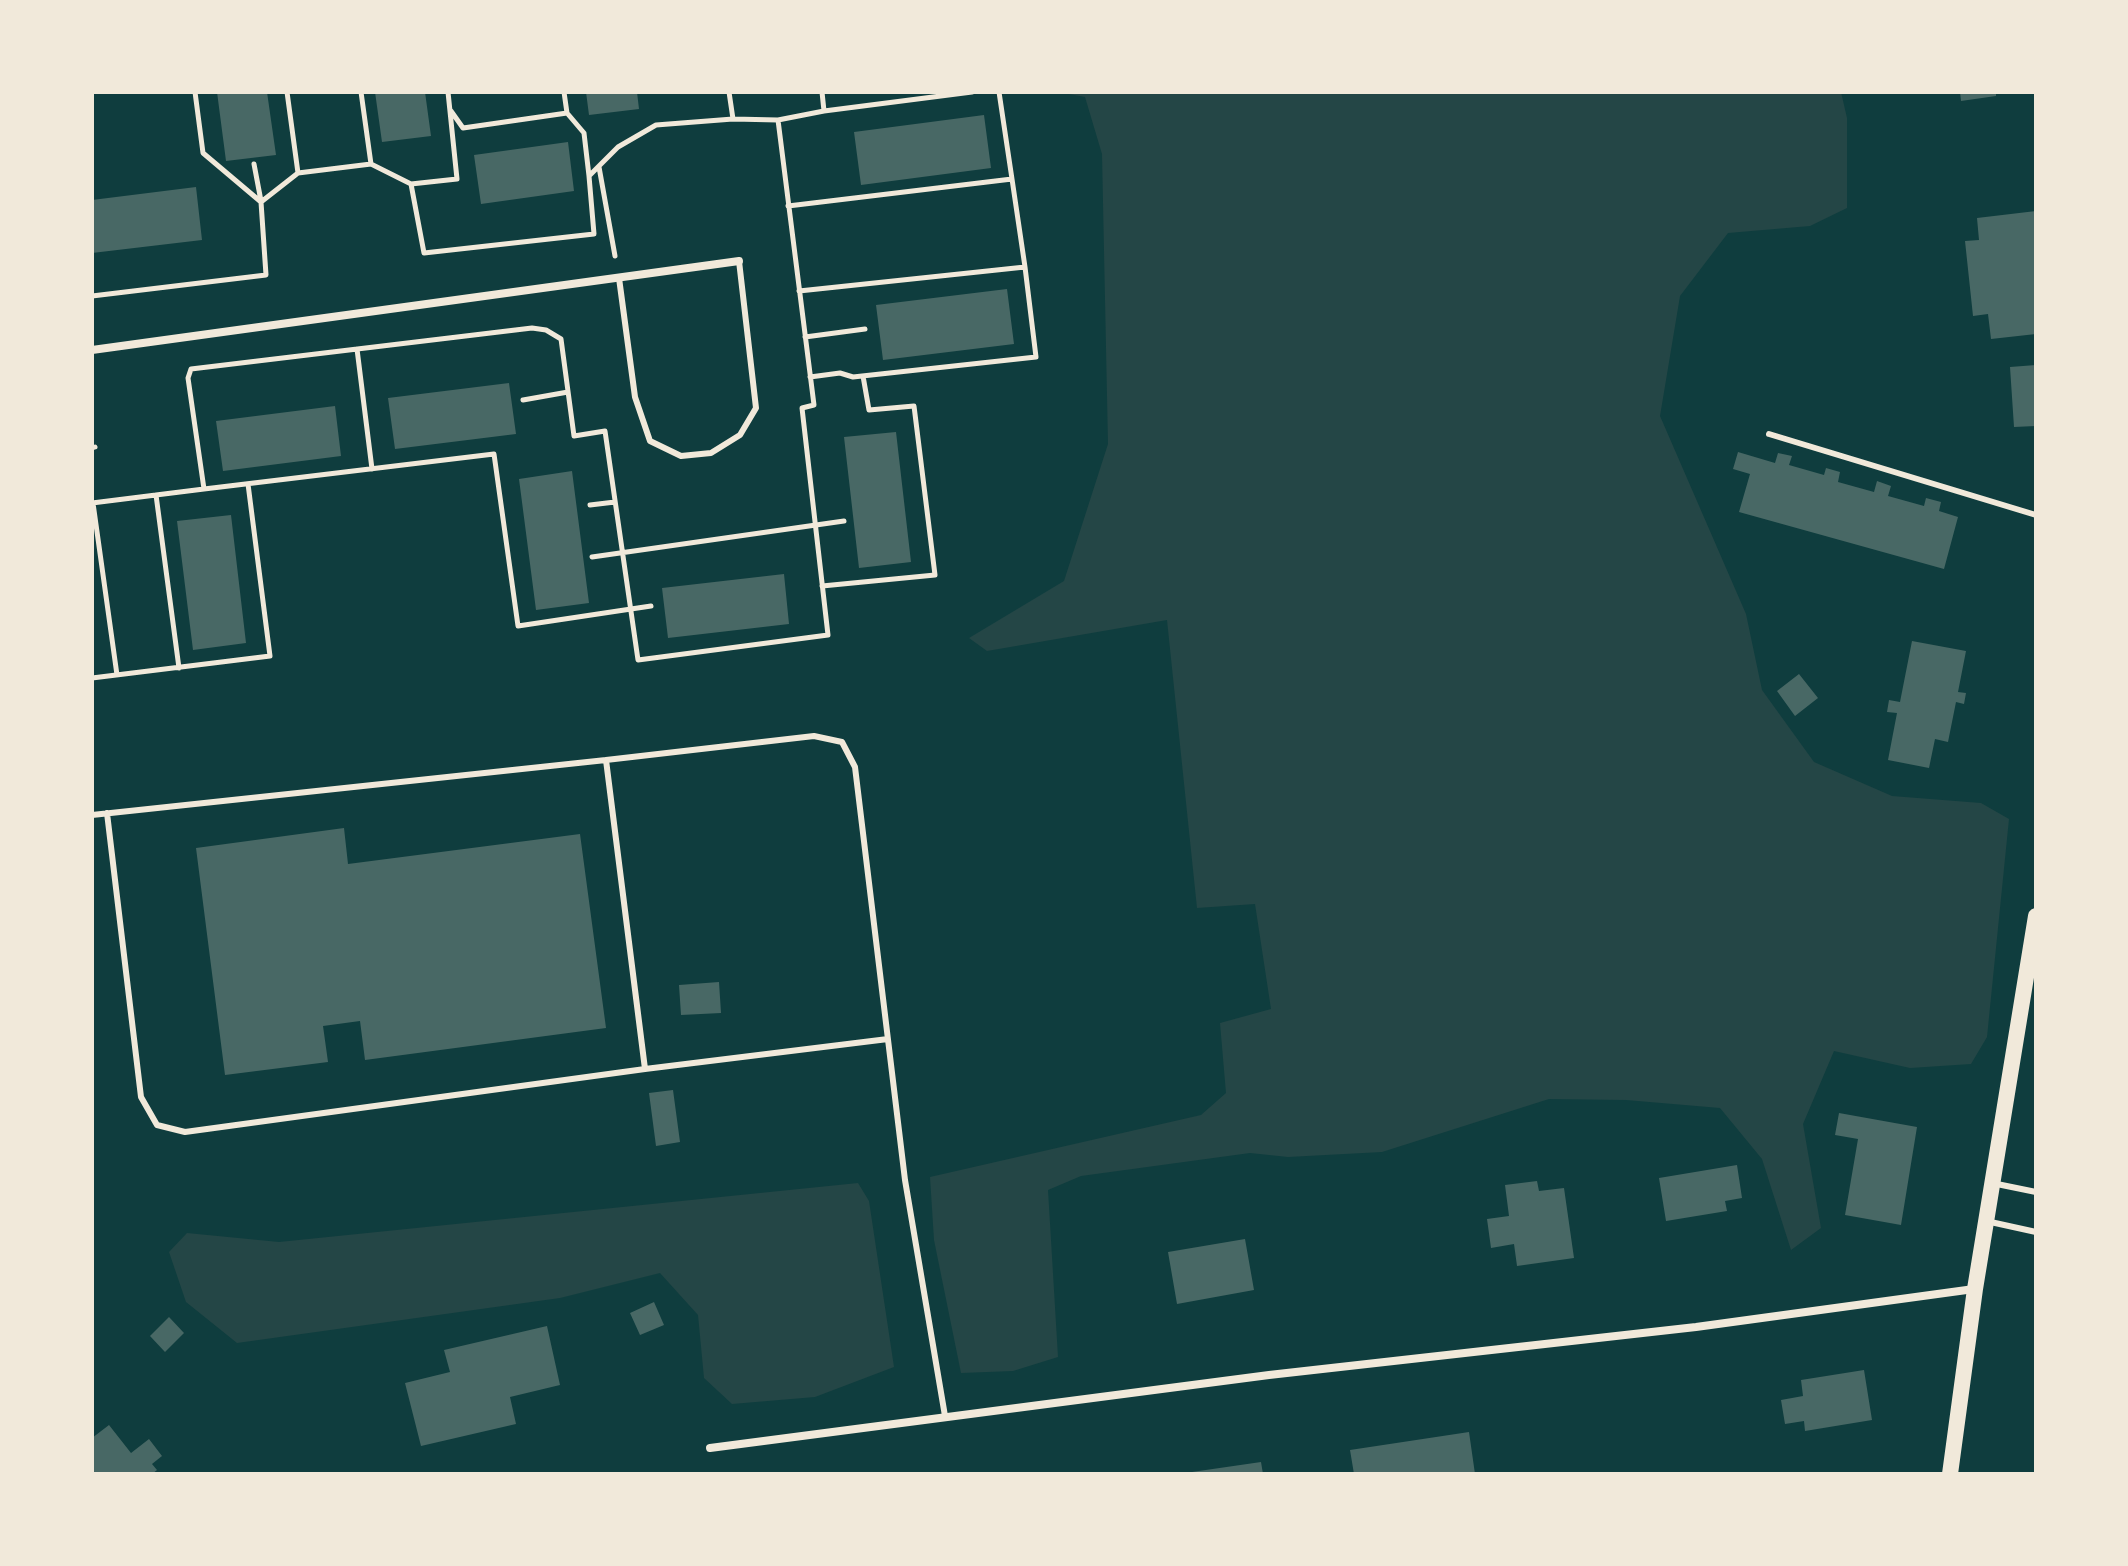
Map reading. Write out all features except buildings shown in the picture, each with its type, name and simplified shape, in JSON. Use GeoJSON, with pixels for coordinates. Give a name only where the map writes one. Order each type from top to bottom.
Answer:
{"type":"FeatureCollection","features":[{"type":"Feature","properties":{"kind":"main road"},"geometry":{"type":"LineString","coordinates":[[1950,1474],[1975,1289],[2036,916]]}},
{"type":"Feature","properties":{"kind":"street"},"geometry":{"type":"LineString","coordinates":[[92,350],[739,261]]}},
{"type":"Feature","properties":{"kind":"street"},"geometry":{"type":"LineString","coordinates":[[710,1448],[945,1416],[1696,1327],[1975,1289]]}},
{"type":"Feature","properties":{"kind":"lane"},"geometry":{"type":"LineString","coordinates":[[619,278],[635,397],[650,441],[681,456],[711,453],[740,435],[756,408],[739,261]]}},
{"type":"Feature","properties":{"kind":"lane"},"geometry":{"type":"LineString","coordinates":[[1769,434],[2036,515]]}},
{"type":"Feature","properties":{"kind":"lane"},"geometry":{"type":"LineString","coordinates":[[92,815],[814,736],[842,742],[855,767],[905,1180],[945,1416]]}},
{"type":"Feature","properties":{"kind":"lane"},"geometry":{"type":"LineString","coordinates":[[606,760],[645,1069]]}},
{"type":"Feature","properties":{"kind":"lane"},"geometry":{"type":"LineString","coordinates":[[107,813],[141,1097],[157,1125],[185,1132],[888,1039]]}},
{"type":"Feature","properties":{"kind":"lane"},"geometry":{"type":"LineString","coordinates":[[1992,1183],[2036,1192]]}},
{"type":"Feature","properties":{"kind":"lane"},"geometry":{"type":"LineString","coordinates":[[1986,1221],[2036,1232]]}},
{"type":"Feature","properties":{"kind":"path"},"geometry":{"type":"LineString","coordinates":[[195,92],[203,153],[261,202]]}},
{"type":"Feature","properties":{"kind":"path"},"geometry":{"type":"LineString","coordinates":[[287,92],[298,173]]}},
{"type":"Feature","properties":{"kind":"path"},"geometry":{"type":"LineString","coordinates":[[361,92],[371,164]]}},
{"type":"Feature","properties":{"kind":"path"},"geometry":{"type":"LineString","coordinates":[[261,202],[298,173],[371,164],[411,184],[457,179],[448,92]]}},
{"type":"Feature","properties":{"kind":"path"},"geometry":{"type":"LineString","coordinates":[[411,184],[424,253],[594,234],[584,133],[567,113],[564,92]]}},
{"type":"Feature","properties":{"kind":"path"},"geometry":{"type":"LineString","coordinates":[[729,92],[733,119]]}},
{"type":"Feature","properties":{"kind":"path"},"geometry":{"type":"LineString","coordinates":[[822,92],[824,111]]}},
{"type":"Feature","properties":{"kind":"path"},"geometry":{"type":"LineString","coordinates":[[589,176],[618,147],[656,125],[733,119],[778,120],[972,92]]}},
{"type":"Feature","properties":{"kind":"path"},"geometry":{"type":"LineString","coordinates":[[810,377],[840,373],[863,376],[1036,357],[999,92]]}},
{"type":"Feature","properties":{"kind":"path"},"geometry":{"type":"LineString","coordinates":[[450,110],[463,128],[567,113]]}},
{"type":"Feature","properties":{"kind":"path"},"geometry":{"type":"LineString","coordinates":[[204,489],[188,378],[191,369],[532,328],[546,330],[561,339],[574,436],[605,431],[638,660],[828,635],[802,408],[814,405],[778,120]]}},
{"type":"Feature","properties":{"kind":"path"},"geometry":{"type":"LineString","coordinates":[[92,296],[266,275],[261,202],[254,164]]}},
{"type":"Feature","properties":{"kind":"path"},"geometry":{"type":"LineString","coordinates":[[599,166],[619,278]]}},
{"type":"Feature","properties":{"kind":"path"},"geometry":{"type":"LineString","coordinates":[[788,206],[1012,179]]}},
{"type":"Feature","properties":{"kind":"path"},"geometry":{"type":"LineString","coordinates":[[799,291],[1025,267]]}},
{"type":"Feature","properties":{"kind":"path"},"geometry":{"type":"LineString","coordinates":[[805,337],[865,329]]}},
{"type":"Feature","properties":{"kind":"path"},"geometry":{"type":"LineString","coordinates":[[357,349],[372,469]]}},
{"type":"Feature","properties":{"kind":"path"},"geometry":{"type":"LineString","coordinates":[[822,586],[935,575],[914,406],[869,410],[863,376]]}},
{"type":"Feature","properties":{"kind":"path"},"geometry":{"type":"LineString","coordinates":[[523,400],[568,392]]}},
{"type":"Feature","properties":{"kind":"path"},"geometry":{"type":"LineString","coordinates":[[117,675],[93,503],[494,454],[518,626],[651,606]]}},
{"type":"Feature","properties":{"kind":"path"},"geometry":{"type":"LineString","coordinates":[[92,678],[270,656],[248,484]]}},
{"type":"Feature","properties":{"kind":"path"},"geometry":{"type":"LineString","coordinates":[[156,495],[179,668]]}},
{"type":"Feature","properties":{"kind":"path"},"geometry":{"type":"LineString","coordinates":[[590,505],[615,502]]}},
{"type":"Feature","properties":{"kind":"path"},"geometry":{"type":"LineString","coordinates":[[592,557],[844,521]]}},
{"type":"Feature","properties":{"kind":"shaded area"},"geometry":{"type":"Polygon","coordinates":[[[1058,92],[1841,92],[1847,118],[1847,208],[1810,226],[1728,233],[1680,296],[1660,416],[1746,614],[1762,690],[1814,762],[1892,796],[1981,803],[2009,819],[1987,1037],[1971,1064],[1910,1068],[1834,1051],[1803,1124],[1821,1228],[1791,1250],[1762,1159],[1720,1108],[1626,1100],[1549,1099],[1382,1152],[1288,1157],[1250,1153],[1081,1176],[1048,1190],[1058,1357],[1013,1371],[961,1373],[934,1240],[930,1177],[1201,1115],[1226,1093],[1220,1023],[1271,1009],[1255,904],[1197,908],[1167,620],[987,651],[969,638],[1064,581],[1108,444],[1102,154],[1085,97],[1058,92]]]}},
{"type":"Feature","properties":{"kind":"shaded area"},"geometry":{"type":"Polygon","coordinates":[[[858,1183],[869,1201],[894,1367],[815,1397],[732,1404],[704,1378],[698,1315],[660,1273],[560,1298],[237,1343],[186,1302],[169,1252],[187,1233],[279,1242],[858,1183]]]}}]}
